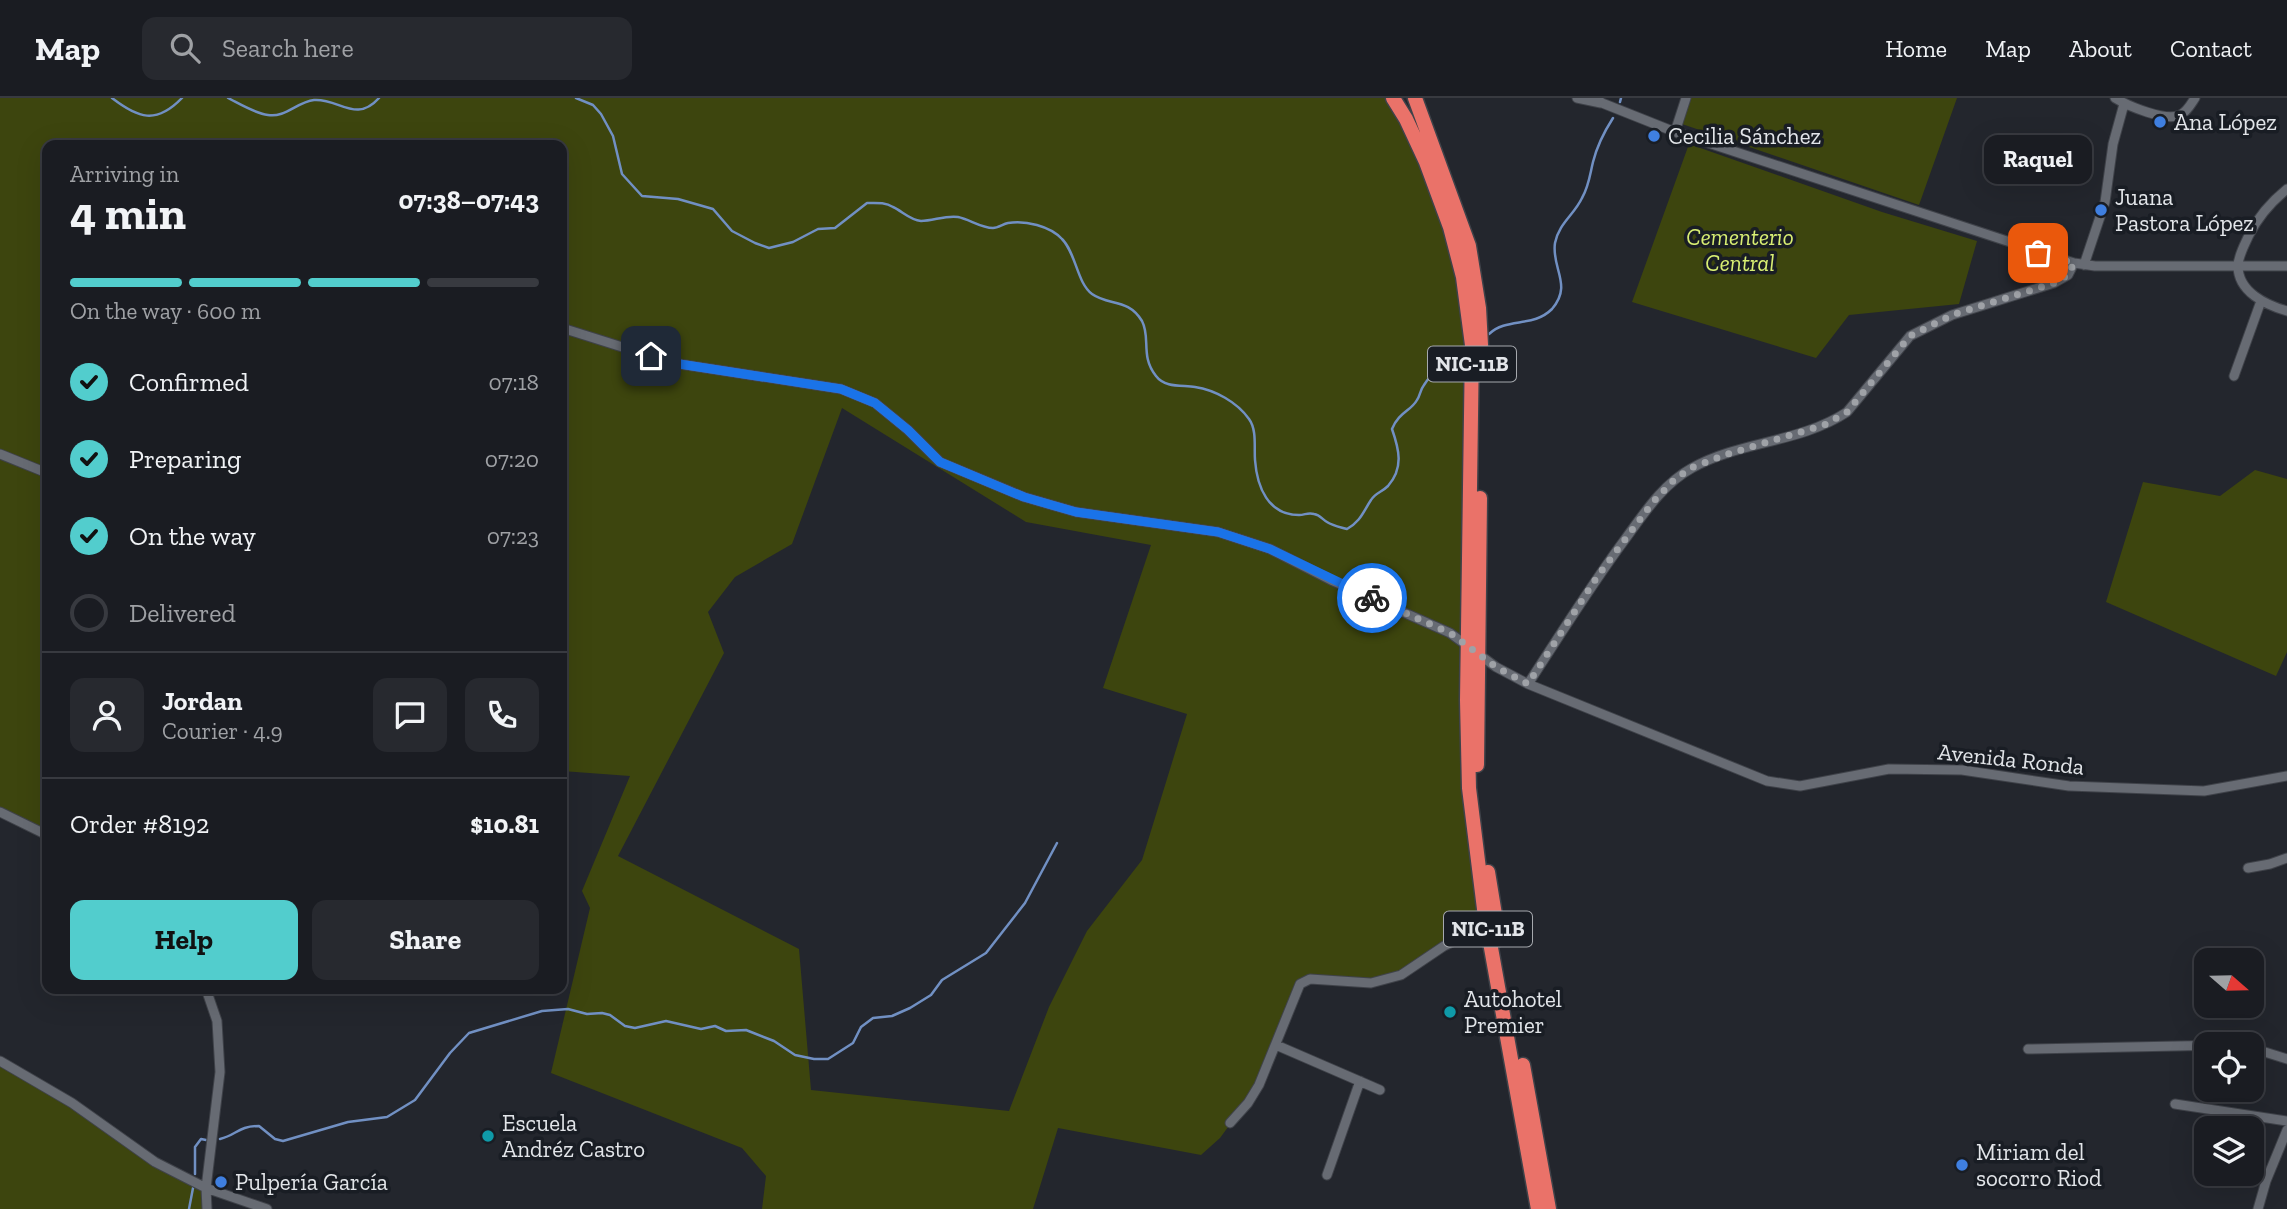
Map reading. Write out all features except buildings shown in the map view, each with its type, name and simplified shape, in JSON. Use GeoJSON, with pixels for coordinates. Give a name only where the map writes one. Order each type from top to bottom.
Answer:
{"type":"FeatureCollection","features":[{"type":"Feature","properties":{"kind":"highway","name":"NIC-11B"},"geometry":{"type":"LineString","coordinates":[[1393,98],[1413,133],[1440,197],[1455,241],[1463,277],[1472,345],[1473,650],[1482,834],[1549,1209]]}},
{"type":"Feature","properties":{"kind":"highway","name":"NIC-11B"},"geometry":{"type":"LineString","coordinates":[[1415,98],[1469,246],[1479,308],[1481,342],[1468,765],[1473,831],[1487,925],[1538,1209]]}},
{"type":"Feature","properties":{"kind":"street"},"geometry":{"type":"LineString","coordinates":[[1577,98],[1601,100],[1675,132],[2079,264],[2287,266]]}},
{"type":"Feature","properties":{"kind":"street"},"geometry":{"type":"LineString","coordinates":[[1675,132],[1686,98]]}},
{"type":"Feature","properties":{"kind":"street"},"geometry":{"type":"LineString","coordinates":[[2115,98],[2124,104],[2175,117],[2182,114],[2195,98]]}},
{"type":"Feature","properties":{"kind":"street"},"geometry":{"type":"LineString","coordinates":[[1528,684],[1597,577],[1653,502],[1675,479],[1693,467],[1728,454],[1835,420],[1847,412],[1910,336],[1960,312],[2054,283],[2068,275],[2079,264],[2105,202],[2113,144],[2124,104]]}},
{"type":"Feature","properties":{"kind":"street"},"geometry":{"type":"LineString","coordinates":[[2287,189],[2254,225],[2238,266],[2244,285],[2261,300],[2287,311]]}},
{"type":"Feature","properties":{"kind":"street"},"geometry":{"type":"LineString","coordinates":[[2234,376],[2261,300]]}},
{"type":"Feature","properties":{"kind":"street","name":"Avenida Ronda"},"geometry":{"type":"LineString","coordinates":[[567,330],[673,363],[841,389],[875,403],[908,430],[940,462],[1024,497],[1076,512],[1218,532],[1270,549],[1333,581],[1450,633],[1496,667],[1528,684],[1767,781],[1800,786],[1889,769],[1962,770],[2069,786],[2204,791],[2287,776]]}},
{"type":"Feature","properties":{"kind":"street"},"geometry":{"type":"LineString","coordinates":[[0,454],[42,471]]}},
{"type":"Feature","properties":{"kind":"street"},"geometry":{"type":"LineString","coordinates":[[0,812],[42,833]]}},
{"type":"Feature","properties":{"kind":"street"},"geometry":{"type":"LineString","coordinates":[[2248,869],[2287,858]]}},
{"type":"Feature","properties":{"kind":"street"},"geometry":{"type":"LineString","coordinates":[[1230,1123],[1259,1085],[1300,984],[1310,979],[1371,983],[1401,975],[1444,946],[1487,925]]}},
{"type":"Feature","properties":{"kind":"street"},"geometry":{"type":"LineString","coordinates":[[207,1209],[206,1188],[220,1072],[217,1021],[208,994]]}},
{"type":"Feature","properties":{"kind":"street"},"geometry":{"type":"LineString","coordinates":[[1276,1045],[1380,1090]]}},
{"type":"Feature","properties":{"kind":"street"},"geometry":{"type":"LineString","coordinates":[[2028,1049],[2194,1046]]}},
{"type":"Feature","properties":{"kind":"street"},"geometry":{"type":"LineString","coordinates":[[2264,1052],[2287,1059]]}},
{"type":"Feature","properties":{"kind":"street"},"geometry":{"type":"LineString","coordinates":[[0,1060],[72,1103],[155,1162],[206,1188],[267,1209]]}},
{"type":"Feature","properties":{"kind":"street"},"geometry":{"type":"LineString","coordinates":[[1327,1175],[1360,1081]]}},
{"type":"Feature","properties":{"kind":"street"},"geometry":{"type":"LineString","coordinates":[[2175,1104],[2287,1121]]}},
{"type":"Feature","properties":{"kind":"street"},"geometry":{"type":"LineString","coordinates":[[2258,1209],[2266,1181],[2287,1130]]}},
{"type":"Feature","properties":{"kind":"green space"},"geometry":{"type":"Polygon","coordinates":[[[0,98],[1393,98],[1440,196],[1472,345],[1467,700],[1487,925],[1401,975],[1371,983],[1300,984],[1259,1085],[1220,1138],[1201,1155],[1058,1128],[1033,1209],[762,1209],[766,1176],[742,1148],[551,1073],[590,908],[582,891],[630,776],[567,771],[567,140],[42,140],[42,833],[0,812],[0,98]],[[842,408],[792,544],[735,577],[708,612],[724,653],[618,856],[799,949],[811,1090],[1009,1111],[1049,1007],[1087,931],[1142,860],[1187,714],[1103,688],[1151,545],[1026,522],[842,408]]]}},
{"type":"Feature","properties":{"kind":"green space"},"geometry":{"type":"Polygon","coordinates":[[[1691,98],[1957,98],[1919,205],[1682,124],[1691,98]]]}},
{"type":"Feature","properties":{"kind":"green space","name":"Cementerio Central"},"geometry":{"type":"Polygon","coordinates":[[[1689,144],[1882,212],[1977,241],[1959,304],[1849,315],[1816,358],[1632,302],[1689,144]]]}},
{"type":"Feature","properties":{"kind":"green space"},"geometry":{"type":"Polygon","coordinates":[[[2255,470],[2287,479],[2287,652],[2276,676],[2106,602],[2143,482],[2220,496],[2255,470]]]}},
{"type":"Feature","properties":{"kind":"green space"},"geometry":{"type":"Polygon","coordinates":[[[0,1061],[125,1141],[206,1188],[207,1209],[0,1209],[0,1061]]]}},
{"type":"Feature","properties":{"kind":"waterway"},"geometry":{"type":"LineString","coordinates":[[112,98],[130,110],[147,116],[164,112],[182,98]]}},
{"type":"Feature","properties":{"kind":"waterway"},"geometry":{"type":"LineString","coordinates":[[228,98],[268,115],[286,112],[314,100],[323,100],[355,110],[363,109],[379,98]]}},
{"type":"Feature","properties":{"kind":"waterway"},"geometry":{"type":"LineString","coordinates":[[576,98],[593,105],[601,114],[613,136],[622,174],[642,196],[678,199],[713,209],[732,231],[769,248],[793,242],[818,229],[835,228],[867,203],[887,204],[921,221],[953,217],[989,228],[1022,222],[1057,234],[1067,245],[1087,289],[1098,298],[1131,309],[1142,321],[1148,361],[1160,380],[1210,391],[1232,402],[1249,419],[1255,439],[1258,480],[1272,505],[1288,514],[1310,513],[1347,529],[1356,523],[1373,498],[1388,486],[1396,472],[1399,458],[1392,429],[1395,423],[1414,404],[1432,374],[1466,350]]}},
{"type":"Feature","properties":{"kind":"waterway"},"geometry":{"type":"LineString","coordinates":[[1620,102],[1621,98]]}},
{"type":"Feature","properties":{"kind":"waterway"},"geometry":{"type":"LineString","coordinates":[[1489,334],[1504,326],[1537,319],[1552,309],[1558,300],[1561,284],[1555,252],[1557,236],[1584,194],[1597,150],[1613,118]]}},
{"type":"Feature","properties":{"kind":"waterway"},"geometry":{"type":"LineString","coordinates":[[220,1139],[246,1127],[259,1126],[275,1139],[283,1141],[348,1122],[387,1117],[415,1100],[450,1053],[469,1033],[542,1011],[568,1009],[587,1014],[602,1013],[610,1015],[625,1026],[635,1028],[666,1021],[701,1029],[715,1026],[726,1031],[746,1030],[774,1041],[795,1055],[828,1059],[853,1043],[861,1027],[873,1018],[892,1016],[910,1008],[931,995],[942,980],[986,953],[1025,903],[1057,843]]}},
{"type":"Feature","properties":{"kind":"waterway"},"geometry":{"type":"LineString","coordinates":[[195,1174],[195,1147],[201,1139],[206,1140]]}},
{"type":"Feature","properties":{"kind":"waterway"},"geometry":{"type":"LineString","coordinates":[[189,1209],[193,1188]]}},
{"type":"Feature","properties":{"kind":"way so far"},"geometry":{"type":"LineString","coordinates":[[1372,598],[1450,633],[1496,667],[1528,684],[1597,577],[1653,502],[1675,479],[1693,467],[1728,454],[1793,436],[1835,420],[1847,412],[1910,336],[1952,315],[2063,279],[2074,263],[2038,253]]}},
{"type":"Feature","properties":{"kind":"place","name":"Ana López"},"geometry":{"type":"Point","coordinates":[2160,122]}},
{"type":"Feature","properties":{"kind":"place","name":"Cecilia Sánchez"},"geometry":{"type":"Point","coordinates":[1654,136]}},
{"type":"Feature","properties":{"kind":"place","name":"Juana Pastora López"},"geometry":{"type":"Point","coordinates":[2101,210]}},
{"type":"Feature","properties":{"kind":"place","name":"Raquel"},"geometry":{"type":"Point","coordinates":[2038,253]}},
{"type":"Feature","properties":{"kind":"place","name":"Autohotel Premier"},"geometry":{"type":"Point","coordinates":[1450,1012]}},
{"type":"Feature","properties":{"kind":"place","name":"Escuela Andréz Castro"},"geometry":{"type":"Point","coordinates":[488,1136]}},
{"type":"Feature","properties":{"kind":"place","name":"Miriam del socorro Riod"},"geometry":{"type":"Point","coordinates":[1962,1165]}},
{"type":"Feature","properties":{"kind":"place","name":"Pulpería García"},"geometry":{"type":"Point","coordinates":[221,1182]}},
{"type":"Feature","properties":{"kind":"route"},"geometry":{"type":"LineString","coordinates":[[651,356],[673,363],[841,389],[875,403],[908,430],[940,462],[1024,497],[1076,512],[1218,532],[1270,549],[1372,598]]}}]}
